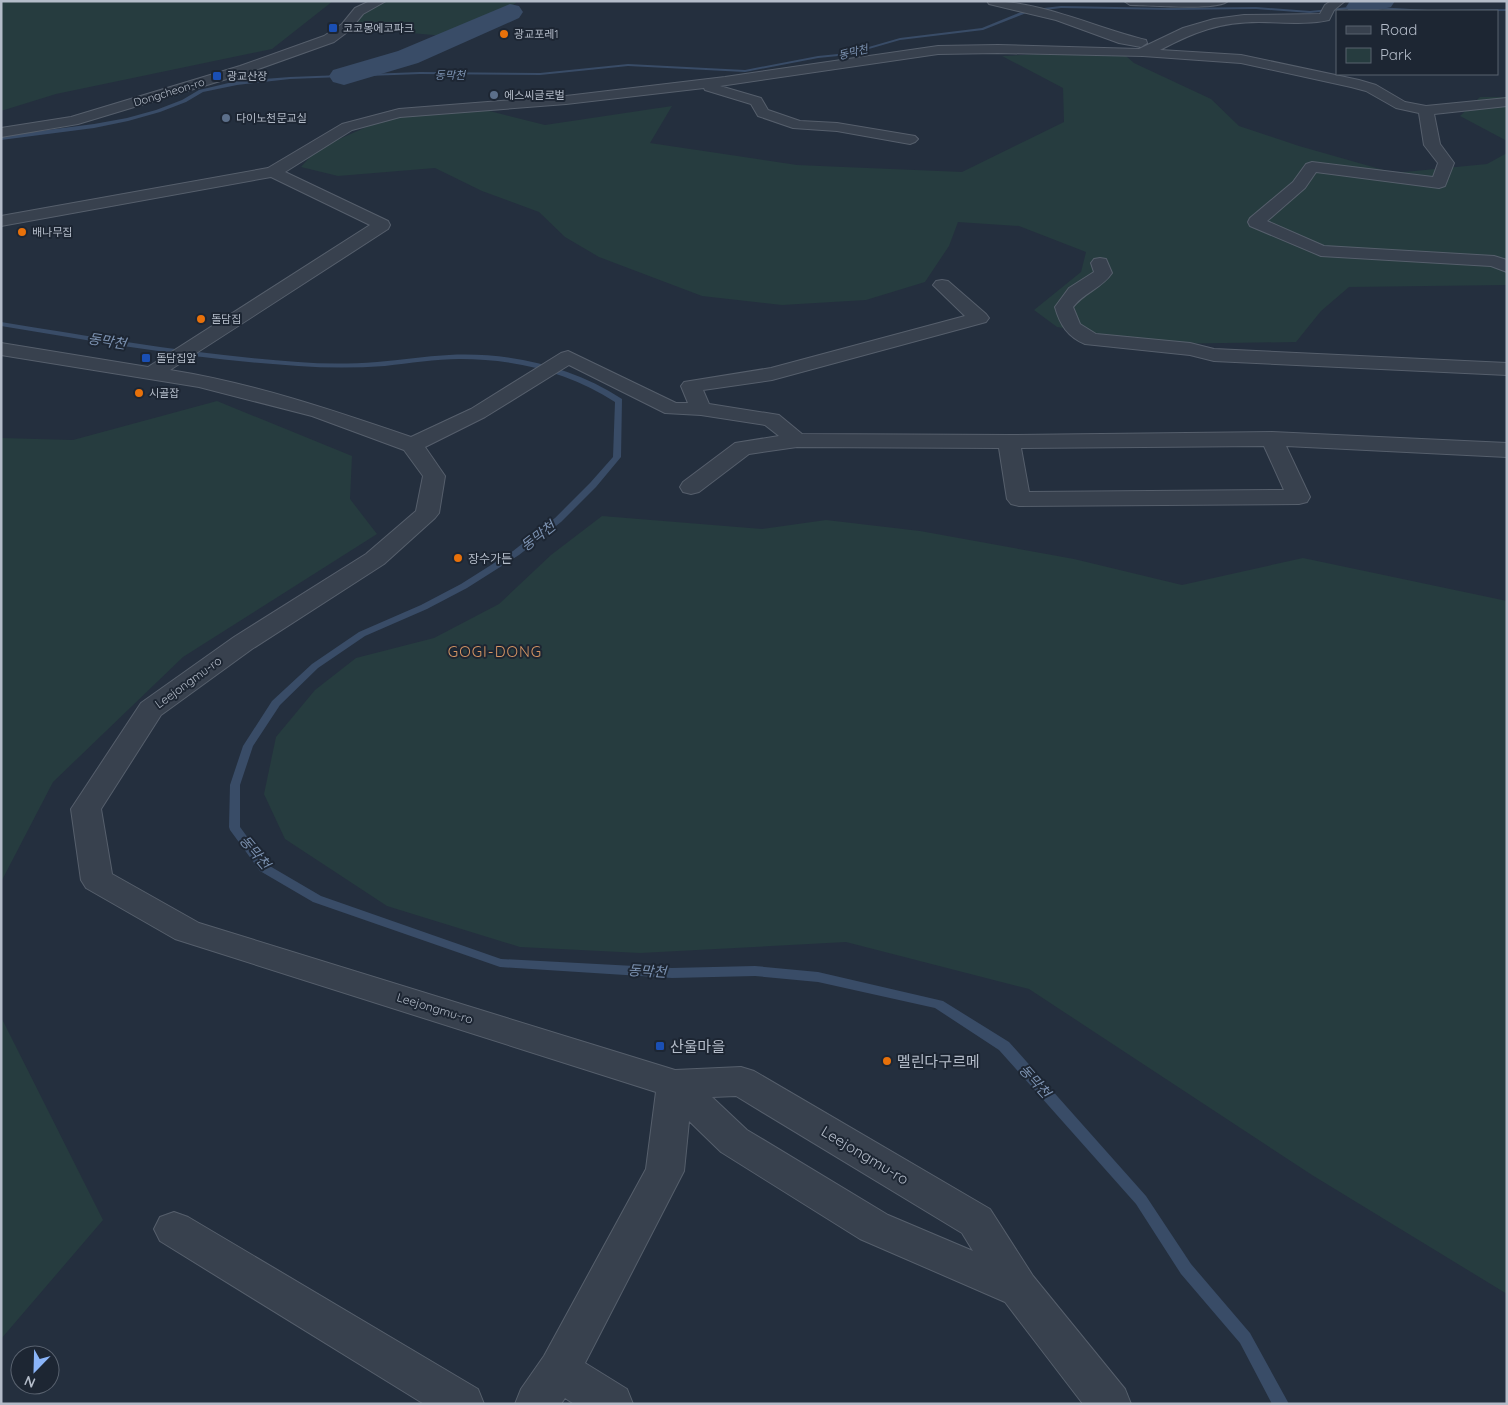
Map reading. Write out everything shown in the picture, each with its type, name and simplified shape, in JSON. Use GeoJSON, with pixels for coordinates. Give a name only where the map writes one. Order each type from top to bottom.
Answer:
{"type":"FeatureCollection","features":[{"type":"Feature","properties":{"kind":"street","name":"Dongcheon-ro"},"geometry":{"type":"LineString","coordinates":[[1,133],[73,121],[245,70],[329,39],[346,27],[359,11],[380,1]]}},
{"type":"Feature","properties":{"kind":"street"},"geometry":{"type":"LineString","coordinates":[[993,1],[1060,17],[1124,40],[1159,46]]}},
{"type":"Feature","properties":{"kind":"street"},"geometry":{"type":"LineString","coordinates":[[1130,1],[1204,3],[1222,1]]}},
{"type":"Feature","properties":{"kind":"street"},"geometry":{"type":"LineString","coordinates":[[1140,53],[1153,50],[1184,32],[1218,22],[1253,17],[1310,19],[1325,17],[1329,5]]}},
{"type":"Feature","properties":{"kind":"street"},"geometry":{"type":"LineString","coordinates":[[1,220],[273,172],[347,127],[399,112],[566,100],[702,84],[938,50],[998,49],[1140,53],[1241,59],[1354,83],[1371,88],[1401,105],[1426,110],[1507,102]]}},
{"type":"Feature","properties":{"kind":"street"},"geometry":{"type":"LineString","coordinates":[[702,84],[756,101],[763,113],[798,125],[837,127],[910,139]]}},
{"type":"Feature","properties":{"kind":"street"},"geometry":{"type":"LineString","coordinates":[[1426,110],[1432,145],[1446,163],[1439,183],[1312,167],[1299,185],[1256,222],[1321,251],[1494,260],[1507,267]]}},
{"type":"Feature","properties":{"kind":"street"},"geometry":{"type":"LineString","coordinates":[[160,367],[382,225],[273,172]]}},
{"type":"Feature","properties":{"kind":"street"},"geometry":{"type":"LineString","coordinates":[[1100,264],[1103,273],[1097,280],[1076,292],[1064,307],[1068,319],[1078,335],[1092,340],[1190,349],[1214,355],[1507,369]]}},
{"type":"Feature","properties":{"kind":"street"},"geometry":{"type":"LineString","coordinates":[[701,409],[691,386],[772,374],[979,318],[942,285]]}},
{"type":"Feature","properties":{"kind":"street"},"geometry":{"type":"LineString","coordinates":[[1,349],[160,367],[200,381],[319,412],[412,445],[478,413],[568,357],[672,409],[701,409],[771,420],[796,440]]}},
{"type":"Feature","properties":{"kind":"street"},"geometry":{"type":"LineString","coordinates":[[1009,442],[1019,499],[1299,496],[1272,439]]}},
{"type":"Feature","properties":{"kind":"street"},"geometry":{"type":"LineString","coordinates":[[691,487],[743,448],[796,440],[1009,442],[1272,439],[1507,450]]}},
{"type":"Feature","properties":{"kind":"street","name":"Leejongmu-ro"},"geometry":{"type":"LineString","coordinates":[[412,445],[434,476],[427,513],[375,558],[243,643],[151,709],[86,809],[97,880],[187,931],[675,1084],[741,1081],[976,1221],[1019,1289],[1110,1404]]}},
{"type":"Feature","properties":{"kind":"street"},"geometry":{"type":"LineString","coordinates":[[612,1404],[547,1387],[665,1171],[675,1084]]}},
{"type":"Feature","properties":{"kind":"street","name":"Leejongmu-ro"},"geometry":{"type":"LineString","coordinates":[[675,1084],[734,1141],[874,1227],[1019,1289]]}},
{"type":"Feature","properties":{"kind":"street"},"geometry":{"type":"LineString","coordinates":[[174,1229],[464,1404]]}},
{"type":"Feature","properties":{"kind":"green space"},"geometry":{"type":"Polygon","coordinates":[[[1,1],[333,1],[272,49],[56,94],[1,111],[1,1]]]}},
{"type":"Feature","properties":{"kind":"green space"},"geometry":{"type":"Polygon","coordinates":[[[383,1],[515,1],[516,3],[497,14],[474,21],[444,36],[346,27],[383,1]]]}},
{"type":"Feature","properties":{"kind":"green space"},"geometry":{"type":"Polygon","coordinates":[[[1119,50],[1134,63],[1211,99],[1239,126],[1299,146],[1394,173],[1487,164],[1507,153],[1507,285],[1349,287],[1321,311],[1296,342],[1161,344],[1057,327],[1034,310],[1081,272],[1086,252],[1019,226],[958,222],[949,246],[925,282],[866,300],[782,305],[702,296],[599,257],[565,237],[539,212],[482,191],[435,168],[338,176],[301,167],[317,149],[382,120],[470,106],[545,125],[672,106],[650,143],[797,165],[962,172],[1064,122],[1063,88],[1002,56],[1119,50]]]}},
{"type":"Feature","properties":{"kind":"green space"},"geometry":{"type":"Polygon","coordinates":[[[1480,97],[1507,97],[1507,141],[1460,116],[1480,97]]]}},
{"type":"Feature","properties":{"kind":"green space"},"geometry":{"type":"Polygon","coordinates":[[[217,401],[352,456],[350,499],[377,534],[183,657],[53,782],[1,882],[1,438],[73,440],[217,401]]]}},
{"type":"Feature","properties":{"kind":"green space"},"geometry":{"type":"Polygon","coordinates":[[[602,516],[762,529],[826,520],[920,531],[1074,559],[1182,585],[1303,558],[1507,601],[1507,1294],[1312,1175],[1029,989],[846,942],[640,953],[520,947],[387,906],[285,839],[264,794],[276,737],[315,690],[356,658],[434,638],[499,604],[551,555],[602,516]]]}},
{"type":"Feature","properties":{"kind":"green space"},"geometry":{"type":"Polygon","coordinates":[[[1,1017],[103,1220],[1,1339],[1,1017]]]}},
{"type":"Feature","properties":{"kind":"waterway","name":"동막천"},"geometry":{"type":"LineString","coordinates":[[1359,7],[1382,1]]}},
{"type":"Feature","properties":{"kind":"waterway","name":"동막천"},"geometry":{"type":"LineString","coordinates":[[1,138],[94,126],[128,119],[158,111],[184,101],[201,91],[237,83],[290,78],[420,73],[540,74],[628,65],[745,71],[818,57],[848,54],[900,39],[983,29],[1028,11],[1061,7],[1256,8],[1310,12],[1359,7],[1411,10]]}},
{"type":"Feature","properties":{"kind":"waterway","name":"동막천"},"geometry":{"type":"LineString","coordinates":[[1498,10],[1507,10]]}},
{"type":"Feature","properties":{"kind":"waterway","name":"동막천"},"geometry":{"type":"LineString","coordinates":[[344,76],[408,57],[510,12]]}},
{"type":"Feature","properties":{"kind":"waterway","name":"동막천"},"geometry":{"type":"LineString","coordinates":[[1,324],[162,350],[298,364],[362,365],[461,357],[501,360],[544,367],[564,373],[603,390],[619,401],[617,457],[593,485],[558,520],[516,553],[464,586],[424,607],[362,634],[315,666],[276,703],[248,746],[235,785],[234,827],[264,868],[317,899],[500,963],[672,973],[755,971],[818,977],[939,1004],[1004,1046],[1141,1200],[1186,1269],[1245,1338],[1281,1404]]}},
{"type":"Feature","properties":{"kind":"place","name":"코코몽에코파크"},"geometry":{"type":"Point","coordinates":[333,28]}},
{"type":"Feature","properties":{"kind":"place","name":"광교포레1"},"geometry":{"type":"Point","coordinates":[504,34]}},
{"type":"Feature","properties":{"kind":"place","name":"광교산장"},"geometry":{"type":"Point","coordinates":[217,76]}},
{"type":"Feature","properties":{"kind":"place","name":"에스씨글로벌"},"geometry":{"type":"Point","coordinates":[494,95]}},
{"type":"Feature","properties":{"kind":"place","name":"다이노천문교실"},"geometry":{"type":"Point","coordinates":[226,118]}},
{"type":"Feature","properties":{"kind":"place","name":"배나무집"},"geometry":{"type":"Point","coordinates":[22,232]}},
{"type":"Feature","properties":{"kind":"place","name":"돌담집"},"geometry":{"type":"Point","coordinates":[201,319]}},
{"type":"Feature","properties":{"kind":"place","name":"돌담집앞"},"geometry":{"type":"Point","coordinates":[146,358]}},
{"type":"Feature","properties":{"kind":"place","name":"시골잡"},"geometry":{"type":"Point","coordinates":[139,393]}},
{"type":"Feature","properties":{"kind":"place","name":"장수가든"},"geometry":{"type":"Point","coordinates":[458,558]}},
{"type":"Feature","properties":{"kind":"place","name":"산울마을"},"geometry":{"type":"Point","coordinates":[660,1046]}},
{"type":"Feature","properties":{"kind":"place","name":"멜린다구르메"},"geometry":{"type":"Point","coordinates":[887,1061]}},
{"type":"Feature","properties":{"kind":"district","name":"GOGI-DONG"},"geometry":{"type":"Point","coordinates":[495,651]}}]}
